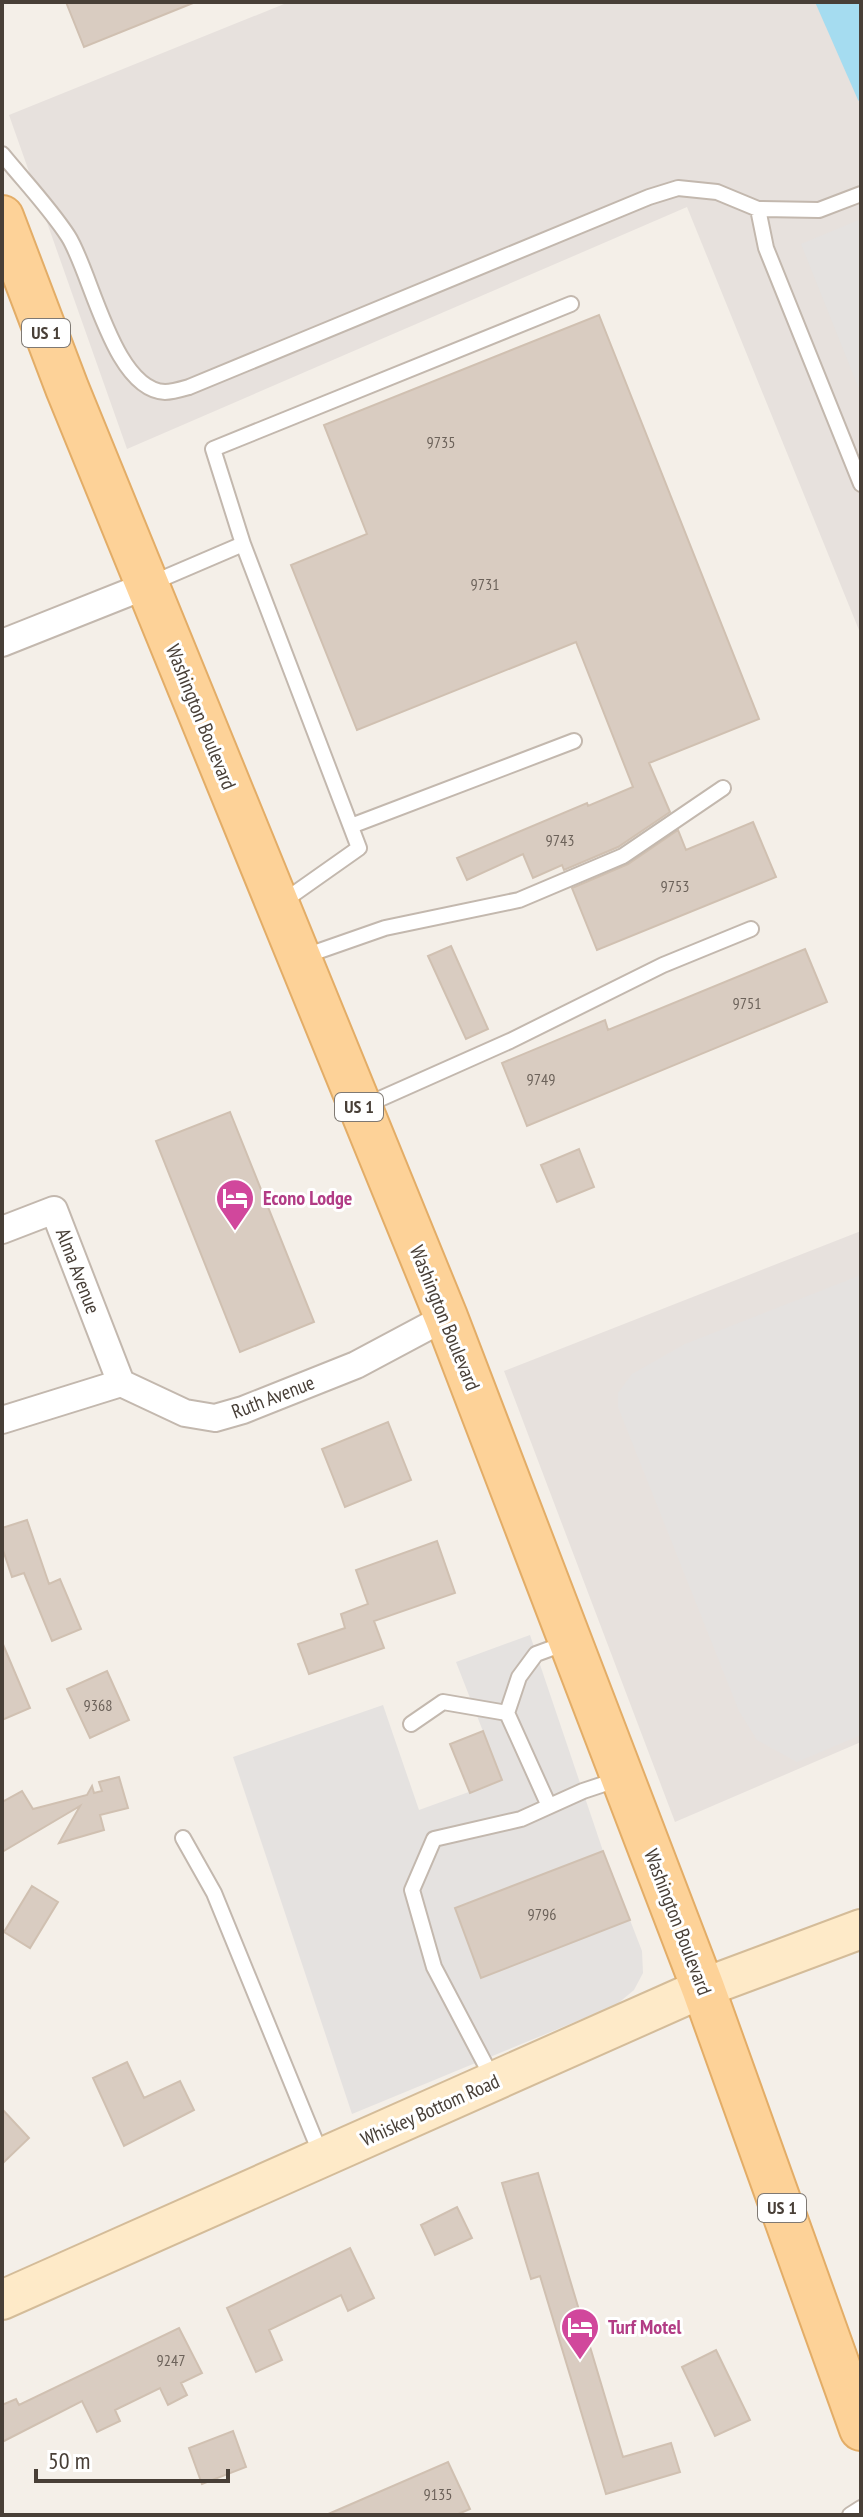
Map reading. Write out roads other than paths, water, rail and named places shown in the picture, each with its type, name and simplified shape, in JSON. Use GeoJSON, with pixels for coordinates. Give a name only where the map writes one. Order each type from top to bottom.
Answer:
{"type":"FeatureCollection","features":[{"type":"Feature","properties":{"kind":"main road","name":"Washington Boulevard"},"geometry":{"type":"LineString","coordinates":[[2,217],[67,388],[446,1317],[703,1988],[861,2429]]}},
{"type":"Feature","properties":{"kind":"street"},"geometry":{"type":"LineString","coordinates":[[2,643],[148,585]]}},
{"type":"Feature","properties":{"kind":"street","name":"Alma Avenue"},"geometry":{"type":"LineString","coordinates":[[2,1230],[54,1210],[121,1383]]}},
{"type":"Feature","properties":{"kind":"street","name":"Ruth Avenue"},"geometry":{"type":"LineString","coordinates":[[121,1383],[185,1413],[215,1418],[356,1365],[446,1317]]}},
{"type":"Feature","properties":{"kind":"street"},"geometry":{"type":"LineString","coordinates":[[2,1420],[121,1383]]}},
{"type":"Feature","properties":{"kind":"street","name":"Whiskey Bottom Road"},"geometry":{"type":"LineString","coordinates":[[2,2300],[703,1988],[861,1929]]}},
{"type":"Feature","properties":{"kind":"lane"},"geometry":{"type":"LineString","coordinates":[[2,154],[69,237],[105,326],[123,360],[144,385],[164,392],[189,387],[649,197],[678,188],[717,192],[758,209],[819,210],[861,194]]}},
{"type":"Feature","properties":{"kind":"lane"},"geometry":{"type":"LineString","coordinates":[[758,209],[766,248],[861,484]]}},
{"type":"Feature","properties":{"kind":"lane"},"geometry":{"type":"LineString","coordinates":[[277,906],[359,848],[243,544],[213,449],[571,304]]}},
{"type":"Feature","properties":{"kind":"lane"},"geometry":{"type":"LineString","coordinates":[[148,585],[243,544]]}},
{"type":"Feature","properties":{"kind":"lane"},"geometry":{"type":"LineString","coordinates":[[351,826],[574,741]]}},
{"type":"Feature","properties":{"kind":"lane"},"geometry":{"type":"LineString","coordinates":[[298,958],[385,928],[519,900],[623,856],[723,788]]}},
{"type":"Feature","properties":{"kind":"lane"},"geometry":{"type":"LineString","coordinates":[[359,1108],[510,1041],[663,965],[751,929]]}},
{"type":"Feature","properties":{"kind":"lane"},"geometry":{"type":"LineString","coordinates":[[549,1806],[507,1713],[519,1677],[536,1654],[570,1641]]}},
{"type":"Feature","properties":{"kind":"lane"},"geometry":{"type":"LineString","coordinates":[[411,1724],[443,1702],[507,1713]]}},
{"type":"Feature","properties":{"kind":"lane"},"geometry":{"type":"LineString","coordinates":[[495,2081],[434,1967],[412,1890],[434,1839],[521,1819],[583,1791],[623,1778]]}},
{"type":"Feature","properties":{"kind":"lane"},"geometry":{"type":"LineString","coordinates":[[183,1838],[214,1893],[322,2158]]}},
{"type":"Feature","properties":{"kind":"lane"},"geometry":{"type":"LineString","coordinates":[[850,2515],[861,2508]]}},
{"type":"Feature","properties":{"kind":"water"},"geometry":{"type":"Polygon","coordinates":[[[815,2],[861,2],[861,103],[858,100],[815,2]]]}},
{"type":"Feature","properties":{"kind":"place","name":"Econo Lodge"},"geometry":{"type":"Point","coordinates":[235,1232]}},
{"type":"Feature","properties":{"kind":"place","name":"Turf Motel"},"geometry":{"type":"Point","coordinates":[580,2361]}}]}
